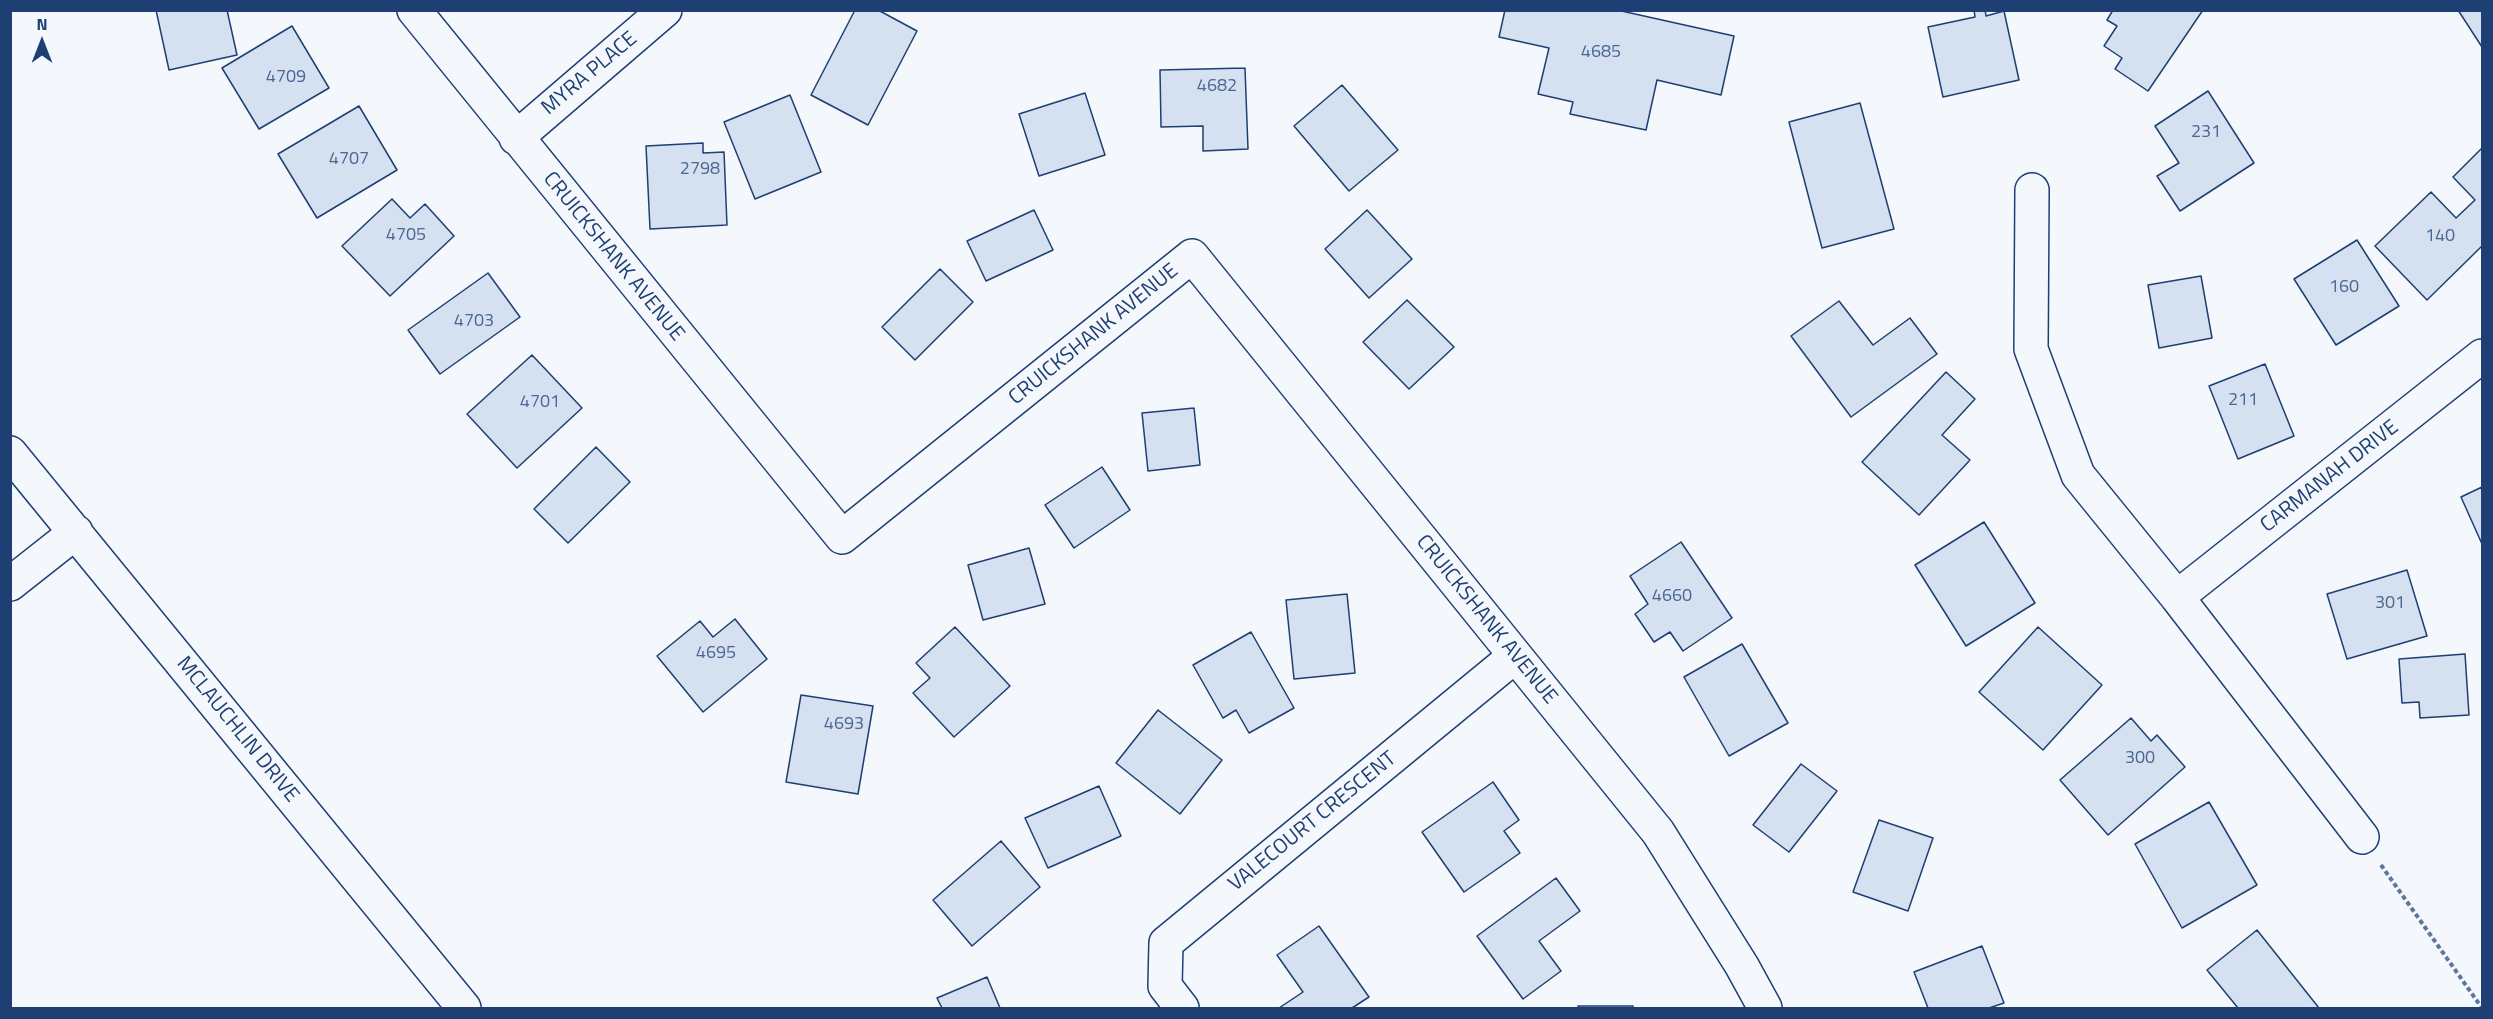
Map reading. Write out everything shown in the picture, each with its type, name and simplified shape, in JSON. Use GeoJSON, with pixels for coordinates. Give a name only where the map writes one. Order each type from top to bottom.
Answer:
{"type":"FeatureCollection","features":[{"type":"Feature","properties":{"kind":"street","name":"CRUICKSHANK AVENUE"},"geometry":{"type":"LineString","coordinates":[[414,10],[842,537],[1192,256],[1658,832],[1742,966],[1765,1008]]}},
{"type":"Feature","properties":{"kind":"street","name":"MYRA PLACE"},"geometry":{"type":"LineString","coordinates":[[516,138],[665,10]]}},
{"type":"Feature","properties":{"kind":"street"},"geometry":{"type":"LineString","coordinates":[[2032,190],[2031,349],[2078,475],[2177,597],[2362,837]]}},
{"type":"Feature","properties":{"kind":"street","name":"CARMANAH DRIVE"},"geometry":{"type":"LineString","coordinates":[[2177,597],[2482,356]]}},
{"type":"Feature","properties":{"kind":"street","name":"MCLAUCHLIN DRIVE"},"geometry":{"type":"LineString","coordinates":[[10,453],[464,1008]]}},
{"type":"Feature","properties":{"kind":"street"},"geometry":{"type":"LineString","coordinates":[[10,584],[76,532]]}},
{"type":"Feature","properties":{"kind":"street","name":"VALECOURT CRESCENT"},"geometry":{"type":"LineString","coordinates":[[1182,1008],[1165,986],[1166,943],[1515,656]]}},
{"type":"Feature","properties":{"kind":"path"},"geometry":{"type":"LineString","coordinates":[[2362,837],[2482,1008]]}},
{"type":"Feature","properties":{"kind":"building"},"geometry":{"type":"Polygon","coordinates":[[[156,10],[227,10],[237,55],[169,70],[156,10]]]}},
{"type":"Feature","properties":{"kind":"building"},"geometry":{"type":"Polygon","coordinates":[[[855,10],[878,10],[917,31],[868,125],[811,95],[855,10]]]}},
{"type":"Feature","properties":{"kind":"building"},"geometry":{"type":"Polygon","coordinates":[[[1505,10],[1617,10],[1734,36],[1721,95],[1657,80],[1646,130],[1570,114],[1573,102],[1538,94],[1549,48],[1499,37],[1505,10]]]}},
{"type":"Feature","properties":{"kind":"building"},"geometry":{"type":"Polygon","coordinates":[[[1974,10],[1985,10],[1986,16],[2004,11],[2019,80],[1943,97],[1928,27],[1975,17],[1974,10]]]}},
{"type":"Feature","properties":{"kind":"building"},"geometry":{"type":"Polygon","coordinates":[[[2113,10],[2203,10],[2148,91],[2115,69],[2122,58],[2104,46],[2117,26],[2107,20],[2113,10]]]}},
{"type":"Feature","properties":{"kind":"building"},"geometry":{"type":"Polygon","coordinates":[[[2458,10],[2482,10],[2482,47],[2458,10]]]}},
{"type":"Feature","properties":{"kind":"building"},"geometry":{"type":"Polygon","coordinates":[[[292,26],[329,88],[259,129],[222,68],[292,26]]]}},
{"type":"Feature","properties":{"kind":"building"},"geometry":{"type":"Polygon","coordinates":[[[1245,68],[1248,149],[1203,151],[1203,126],[1161,127],[1160,70],[1245,68]]]}},
{"type":"Feature","properties":{"kind":"building"},"geometry":{"type":"Polygon","coordinates":[[[1342,85],[1398,150],[1349,191],[1294,126],[1342,85]]]}},
{"type":"Feature","properties":{"kind":"building"},"geometry":{"type":"Polygon","coordinates":[[[2208,91],[2254,163],[2180,211],[2157,176],[2179,163],[2155,126],[2208,91]]]}},
{"type":"Feature","properties":{"kind":"building"},"geometry":{"type":"Polygon","coordinates":[[[1085,93],[1105,155],[1039,176],[1019,114],[1085,93]]]}},
{"type":"Feature","properties":{"kind":"building"},"geometry":{"type":"Polygon","coordinates":[[[790,95],[821,172],[755,199],[724,122],[790,95]]]}},
{"type":"Feature","properties":{"kind":"building"},"geometry":{"type":"Polygon","coordinates":[[[1860,103],[1894,229],[1822,248],[1789,122],[1860,103]]]}},
{"type":"Feature","properties":{"kind":"building"},"geometry":{"type":"Polygon","coordinates":[[[359,106],[397,170],[317,218],[278,154],[359,106]]]}},
{"type":"Feature","properties":{"kind":"building"},"geometry":{"type":"Polygon","coordinates":[[[703,143],[703,153],[724,152],[727,225],[650,229],[646,146],[703,143]]]}},
{"type":"Feature","properties":{"kind":"building"},"geometry":{"type":"Polygon","coordinates":[[[2482,148],[2482,246],[2427,300],[2375,246],[2431,192],[2456,218],[2475,200],[2453,177],[2482,148]]]}},
{"type":"Feature","properties":{"kind":"building"},"geometry":{"type":"Polygon","coordinates":[[[392,199],[410,218],[425,204],[454,236],[390,296],[342,246],[392,199]]]}},
{"type":"Feature","properties":{"kind":"building"},"geometry":{"type":"Polygon","coordinates":[[[1034,210],[1053,250],[986,281],[967,241],[1034,210]]]}},
{"type":"Feature","properties":{"kind":"building"},"geometry":{"type":"Polygon","coordinates":[[[1367,210],[1412,259],[1369,298],[1325,249],[1367,210]]]}},
{"type":"Feature","properties":{"kind":"building"},"geometry":{"type":"Polygon","coordinates":[[[2357,240],[2399,306],[2336,345],[2294,279],[2357,240]]]}},
{"type":"Feature","properties":{"kind":"building"},"geometry":{"type":"Polygon","coordinates":[[[940,269],[973,302],[915,360],[882,327],[940,269]]]}},
{"type":"Feature","properties":{"kind":"building"},"geometry":{"type":"Polygon","coordinates":[[[488,273],[520,317],[440,374],[408,330],[488,273]]]}},
{"type":"Feature","properties":{"kind":"building"},"geometry":{"type":"Polygon","coordinates":[[[2201,276],[2212,338],[2159,348],[2148,285],[2201,276]]]}},
{"type":"Feature","properties":{"kind":"building"},"geometry":{"type":"Polygon","coordinates":[[[1407,300],[1454,347],[1409,389],[1363,342],[1407,300]]]}},
{"type":"Feature","properties":{"kind":"building"},"geometry":{"type":"Polygon","coordinates":[[[1839,301],[1873,345],[1910,318],[1937,354],[1851,417],[1791,336],[1839,301]]]}},
{"type":"Feature","properties":{"kind":"building"},"geometry":{"type":"Polygon","coordinates":[[[532,355],[582,408],[517,468],[467,414],[532,355]]]}},
{"type":"Feature","properties":{"kind":"building"},"geometry":{"type":"Polygon","coordinates":[[[2265,364],[2294,436],[2238,459],[2209,386],[2265,364]]]}},
{"type":"Feature","properties":{"kind":"building"},"geometry":{"type":"Polygon","coordinates":[[[1946,372],[1975,399],[1942,435],[1970,460],[1919,515],[1862,462],[1946,372]]]}},
{"type":"Feature","properties":{"kind":"building"},"geometry":{"type":"Polygon","coordinates":[[[1194,408],[1200,465],[1148,471],[1142,413],[1194,408]]]}},
{"type":"Feature","properties":{"kind":"building"},"geometry":{"type":"Polygon","coordinates":[[[596,447],[630,482],[568,543],[534,509],[596,447]]]}},
{"type":"Feature","properties":{"kind":"building"},"geometry":{"type":"Polygon","coordinates":[[[1102,467],[1130,510],[1074,548],[1045,505],[1102,467]]]}},
{"type":"Feature","properties":{"kind":"building"},"geometry":{"type":"Polygon","coordinates":[[[2482,487],[2482,544],[2461,497],[2482,487]]]}},
{"type":"Feature","properties":{"kind":"building"},"geometry":{"type":"Polygon","coordinates":[[[1984,522],[2035,603],[1966,646],[1915,565],[1984,522]]]}},
{"type":"Feature","properties":{"kind":"building"},"geometry":{"type":"Polygon","coordinates":[[[1681,542],[1732,618],[1683,651],[1670,632],[1654,642],[1635,614],[1648,604],[1630,576],[1681,542]]]}},
{"type":"Feature","properties":{"kind":"building"},"geometry":{"type":"Polygon","coordinates":[[[1029,548],[1045,604],[983,620],[968,565],[1029,548]]]}},
{"type":"Feature","properties":{"kind":"building"},"geometry":{"type":"Polygon","coordinates":[[[2407,570],[2427,636],[2347,659],[2327,594],[2407,570]]]}},
{"type":"Feature","properties":{"kind":"building"},"geometry":{"type":"Polygon","coordinates":[[[1347,594],[1355,673],[1294,679],[1286,600],[1347,594]]]}},
{"type":"Feature","properties":{"kind":"building"},"geometry":{"type":"Polygon","coordinates":[[[735,619],[767,659],[703,712],[657,656],[700,621],[713,637],[735,619]]]}},
{"type":"Feature","properties":{"kind":"building"},"geometry":{"type":"Polygon","coordinates":[[[955,627],[1010,686],[954,737],[913,693],[930,678],[916,663],[955,627]]]}},
{"type":"Feature","properties":{"kind":"building"},"geometry":{"type":"Polygon","coordinates":[[[2038,627],[2102,685],[2043,750],[1979,692],[2038,627]]]}},
{"type":"Feature","properties":{"kind":"building"},"geometry":{"type":"Polygon","coordinates":[[[1251,632],[1294,708],[1249,733],[1236,710],[1223,718],[1193,665],[1251,632]]]}},
{"type":"Feature","properties":{"kind":"building"},"geometry":{"type":"Polygon","coordinates":[[[1742,644],[1788,723],[1729,756],[1684,677],[1742,644]]]}},
{"type":"Feature","properties":{"kind":"building"},"geometry":{"type":"Polygon","coordinates":[[[2465,654],[2469,715],[2420,718],[2419,702],[2402,703],[2399,659],[2465,654]]]}},
{"type":"Feature","properties":{"kind":"building"},"geometry":{"type":"Polygon","coordinates":[[[801,695],[873,706],[858,794],[786,782],[801,695]]]}},
{"type":"Feature","properties":{"kind":"building"},"geometry":{"type":"Polygon","coordinates":[[[1158,710],[1222,760],[1180,814],[1116,763],[1158,710]]]}},
{"type":"Feature","properties":{"kind":"building"},"geometry":{"type":"Polygon","coordinates":[[[2131,718],[2151,741],[2157,735],[2185,767],[2108,835],[2060,780],[2131,718]]]}},
{"type":"Feature","properties":{"kind":"building"},"geometry":{"type":"Polygon","coordinates":[[[1801,764],[1837,791],[1789,852],[1753,825],[1801,764]]]}},
{"type":"Feature","properties":{"kind":"building"},"geometry":{"type":"Polygon","coordinates":[[[1493,782],[1519,820],[1504,831],[1520,853],[1464,892],[1422,832],[1493,782]]]}},
{"type":"Feature","properties":{"kind":"building"},"geometry":{"type":"Polygon","coordinates":[[[1099,786],[1121,836],[1048,868],[1025,818],[1099,786]]]}},
{"type":"Feature","properties":{"kind":"building"},"geometry":{"type":"Polygon","coordinates":[[[2209,802],[2257,885],[2182,928],[2135,844],[2209,802]]]}},
{"type":"Feature","properties":{"kind":"building"},"geometry":{"type":"Polygon","coordinates":[[[1879,820],[1933,838],[1908,911],[1853,892],[1879,820]]]}},
{"type":"Feature","properties":{"kind":"building"},"geometry":{"type":"Polygon","coordinates":[[[1001,841],[1040,887],[972,946],[933,900],[1001,841]]]}},
{"type":"Feature","properties":{"kind":"building"},"geometry":{"type":"Polygon","coordinates":[[[1556,878],[1580,911],[1539,941],[1561,971],[1523,999],[1477,936],[1556,878]]]}},
{"type":"Feature","properties":{"kind":"building"},"geometry":{"type":"Polygon","coordinates":[[[1319,926],[1369,997],[1352,1008],[1279,1008],[1303,992],[1277,955],[1319,926]]]}},
{"type":"Feature","properties":{"kind":"building"},"geometry":{"type":"Polygon","coordinates":[[[2257,930],[2319,1008],[2238,1008],[2207,970],[2257,930]]]}},
{"type":"Feature","properties":{"kind":"building"},"geometry":{"type":"Polygon","coordinates":[[[1982,946],[2004,1003],[1989,1008],[1928,1008],[1914,972],[1982,946]]]}},
{"type":"Feature","properties":{"kind":"building"},"geometry":{"type":"Polygon","coordinates":[[[987,977],[1000,1008],[942,1008],[937,998],[987,977]]]}},
{"type":"Feature","properties":{"kind":"building"},"geometry":{"type":"Polygon","coordinates":[[[1578,1006],[1633,1006],[1633,1008],[1578,1008],[1578,1006]]]}}]}
